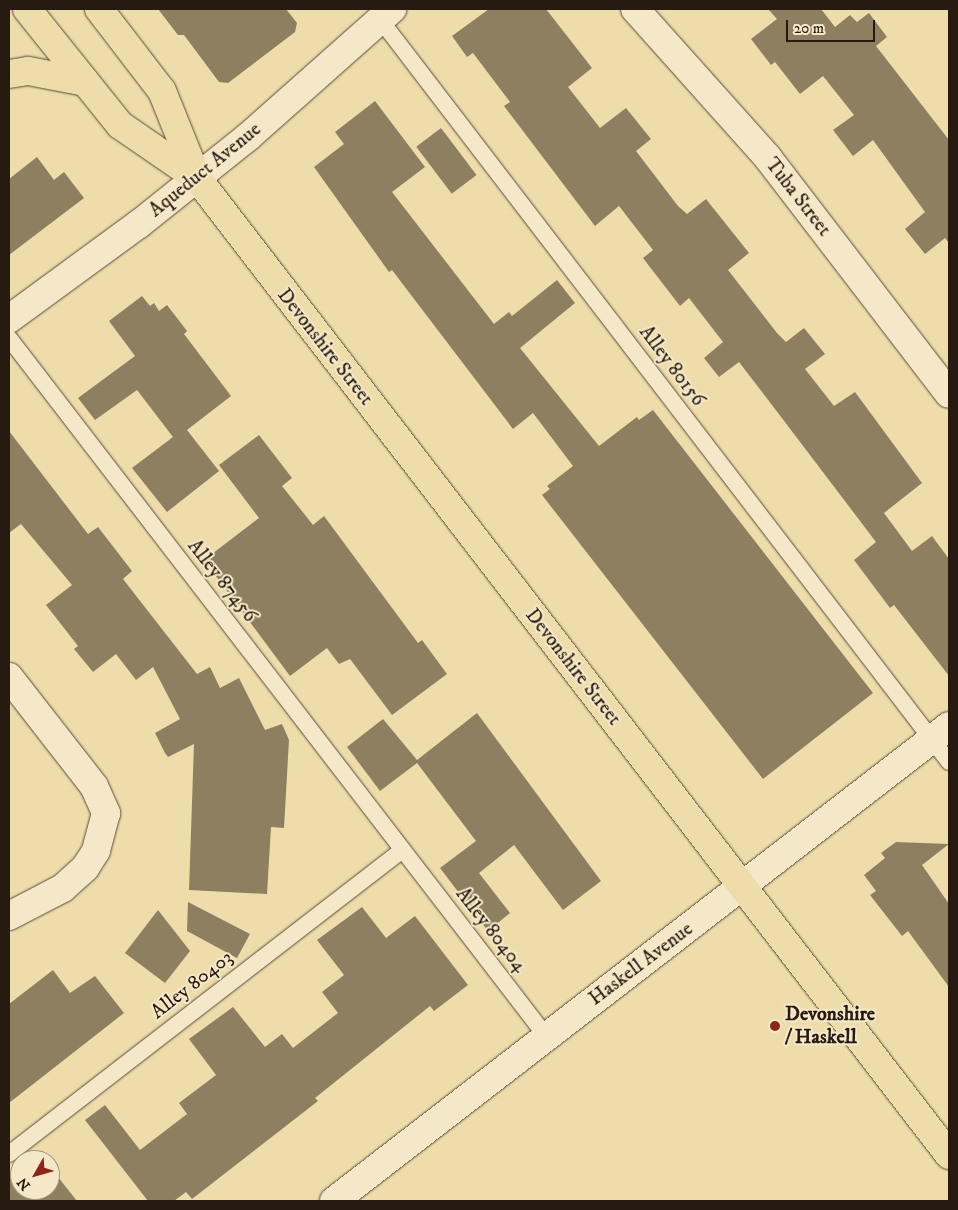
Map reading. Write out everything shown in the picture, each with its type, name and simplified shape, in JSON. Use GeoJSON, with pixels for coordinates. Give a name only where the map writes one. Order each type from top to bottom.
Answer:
{"type":"FeatureCollection","features":[{"type":"Feature","properties":{"kind":"main road","name":"Devonshire Street"},"geometry":{"type":"LineString","coordinates":[[27,9],[120,125],[197,178]]}},
{"type":"Feature","properties":{"kind":"main road","name":"Devonshire Street"},"geometry":{"type":"LineString","coordinates":[[100,9],[162,91],[197,178],[949,1155]]}},
{"type":"Feature","properties":{"kind":"main road"},"geometry":{"type":"LineString","coordinates":[[9,74],[28,70],[85,82]]}},
{"type":"Feature","properties":{"kind":"street","name":"Tuba Street"},"geometry":{"type":"LineString","coordinates":[[635,9],[768,158],[949,394]]}},
{"type":"Feature","properties":{"kind":"street","name":"Aqueduct Avenue"},"geometry":{"type":"LineString","coordinates":[[9,318],[197,178],[248,137],[386,13]]}},
{"type":"Feature","properties":{"kind":"street"},"geometry":{"type":"LineString","coordinates":[[9,678],[94,786],[106,813],[96,851],[85,868],[63,888],[9,916]]}},
{"type":"Feature","properties":{"kind":"street","name":"Haskell Avenue"},"geometry":{"type":"LineString","coordinates":[[334,1201],[742,884],[941,733]]}},
{"type":"Feature","properties":{"kind":"lane","name":"Alley 80156"},"geometry":{"type":"LineString","coordinates":[[386,13],[941,733],[949,762]]}},
{"type":"Feature","properties":{"kind":"lane","name":"Alley 87456"},"geometry":{"type":"LineString","coordinates":[[9,338],[402,850]]}},
{"type":"Feature","properties":{"kind":"lane","name":"Alley 80404"},"geometry":{"type":"LineString","coordinates":[[402,850],[546,1036]]}},
{"type":"Feature","properties":{"kind":"lane","name":"Alley 80403"},"geometry":{"type":"LineString","coordinates":[[9,1154],[402,850]]}},
{"type":"Feature","properties":{"kind":"building"},"geometry":{"type":"Polygon","coordinates":[[[158,9],[286,9],[297,23],[295,32],[228,83],[219,82],[184,35],[178,35],[158,9]]]}},
{"type":"Feature","properties":{"kind":"building"},"geometry":{"type":"Polygon","coordinates":[[[489,9],[546,9],[592,68],[568,87],[600,128],[626,108],[651,139],[636,151],[678,206],[687,214],[706,199],[749,253],[728,270],[777,333],[786,342],[804,328],[825,354],[805,369],[834,406],[855,392],[922,483],[884,513],[912,551],[932,536],[949,559],[949,676],[894,605],[890,608],[854,560],[876,542],[739,362],[719,377],[704,358],[723,342],[689,298],[680,306],[643,258],[653,250],[619,206],[595,226],[504,106],[510,102],[473,53],[467,57],[452,36],[489,9]]]}},
{"type":"Feature","properties":{"kind":"building"},"geometry":{"type":"Polygon","coordinates":[[[768,9],[821,9],[835,27],[850,15],[857,22],[869,13],[887,37],[876,46],[949,140],[949,243],[945,238],[925,254],[905,229],[925,212],[873,140],[853,156],[833,130],[854,115],[823,76],[800,94],[775,62],[771,65],[751,39],[777,19],[768,9]]]}},
{"type":"Feature","properties":{"kind":"building"},"geometry":{"type":"Polygon","coordinates":[[[375,101],[425,167],[392,192],[494,324],[509,312],[512,316],[557,280],[575,303],[520,348],[599,446],[637,417],[639,420],[653,410],[873,693],[763,779],[542,495],[550,489],[547,486],[573,466],[533,413],[513,429],[392,270],[389,272],[314,167],[344,144],[335,132],[375,101]]]}},
{"type":"Feature","properties":{"kind":"building"},"geometry":{"type":"Polygon","coordinates":[[[441,128],[477,175],[452,194],[416,147],[441,128]]]}},
{"type":"Feature","properties":{"kind":"building"},"geometry":{"type":"Polygon","coordinates":[[[37,157],[54,180],[64,172],[84,198],[9,255],[9,179],[37,157]]]}},
{"type":"Feature","properties":{"kind":"building"},"geometry":{"type":"Polygon","coordinates":[[[142,296],[150,306],[154,303],[159,311],[167,305],[187,331],[184,334],[231,396],[187,430],[219,471],[167,512],[132,468],[173,437],[137,390],[95,420],[78,398],[135,356],[109,321],[142,296]]]}},
{"type":"Feature","properties":{"kind":"building"},"geometry":{"type":"Polygon","coordinates":[[[9,431],[88,534],[98,527],[132,571],[123,579],[197,674],[210,667],[220,688],[239,678],[265,730],[282,724],[289,740],[284,828],[271,827],[267,894],[189,890],[194,744],[168,757],[165,753],[155,733],[180,719],[153,667],[136,680],[116,654],[93,672],[74,649],[78,646],[46,605],[72,585],[21,524],[9,533],[9,431]]]}},
{"type":"Feature","properties":{"kind":"building"},"geometry":{"type":"Polygon","coordinates":[[[259,435],[292,478],[282,486],[313,525],[324,516],[418,643],[422,640],[447,674],[392,715],[350,659],[339,664],[327,648],[290,676],[204,560],[259,518],[219,465],[259,435]]]}},
{"type":"Feature","properties":{"kind":"building"},"geometry":{"type":"Polygon","coordinates":[[[477,713],[601,881],[563,910],[514,845],[479,873],[510,913],[488,931],[440,868],[476,841],[417,763],[380,791],[347,747],[383,719],[417,760],[477,713]]]}},
{"type":"Feature","properties":{"kind":"building"},"geometry":{"type":"Polygon","coordinates":[[[896,842],[949,844],[922,865],[949,904],[949,987],[908,931],[902,936],[870,895],[876,891],[864,875],[885,858],[881,853],[896,842]]]}},
{"type":"Feature","properties":{"kind":"building"},"geometry":{"type":"Polygon","coordinates":[[[188,902],[250,934],[237,958],[187,931],[188,902]]]}},
{"type":"Feature","properties":{"kind":"building"},"geometry":{"type":"Polygon","coordinates":[[[362,907],[386,938],[415,916],[468,985],[434,1011],[430,1006],[315,1098],[318,1101],[192,1199],[186,1192],[174,1201],[148,1201],[85,1120],[105,1105],[140,1150],[187,1114],[179,1103],[216,1075],[189,1039],[233,1007],[265,1047],[282,1034],[293,1048],[338,1013],[322,992],[344,975],[317,940],[362,907]]]}},
{"type":"Feature","properties":{"kind":"building"},"geometry":{"type":"Polygon","coordinates":[[[158,910],[190,951],[165,983],[125,953],[158,910]]]}},
{"type":"Feature","properties":{"kind":"building"},"geometry":{"type":"Polygon","coordinates":[[[53,970],[70,993],[95,976],[124,1013],[9,1103],[9,1004],[53,970]]]}},
{"type":"Feature","properties":{"kind":"building"},"geometry":{"type":"Polygon","coordinates":[[[9,1179],[10,1200],[60,1200],[60,1180],[77,1201],[9,1201],[9,1179]]]}},
{"type":"Feature","properties":{"kind":"place","name":"Devonshire / Haskell"},"geometry":{"type":"Point","coordinates":[775,1026]}}]}
